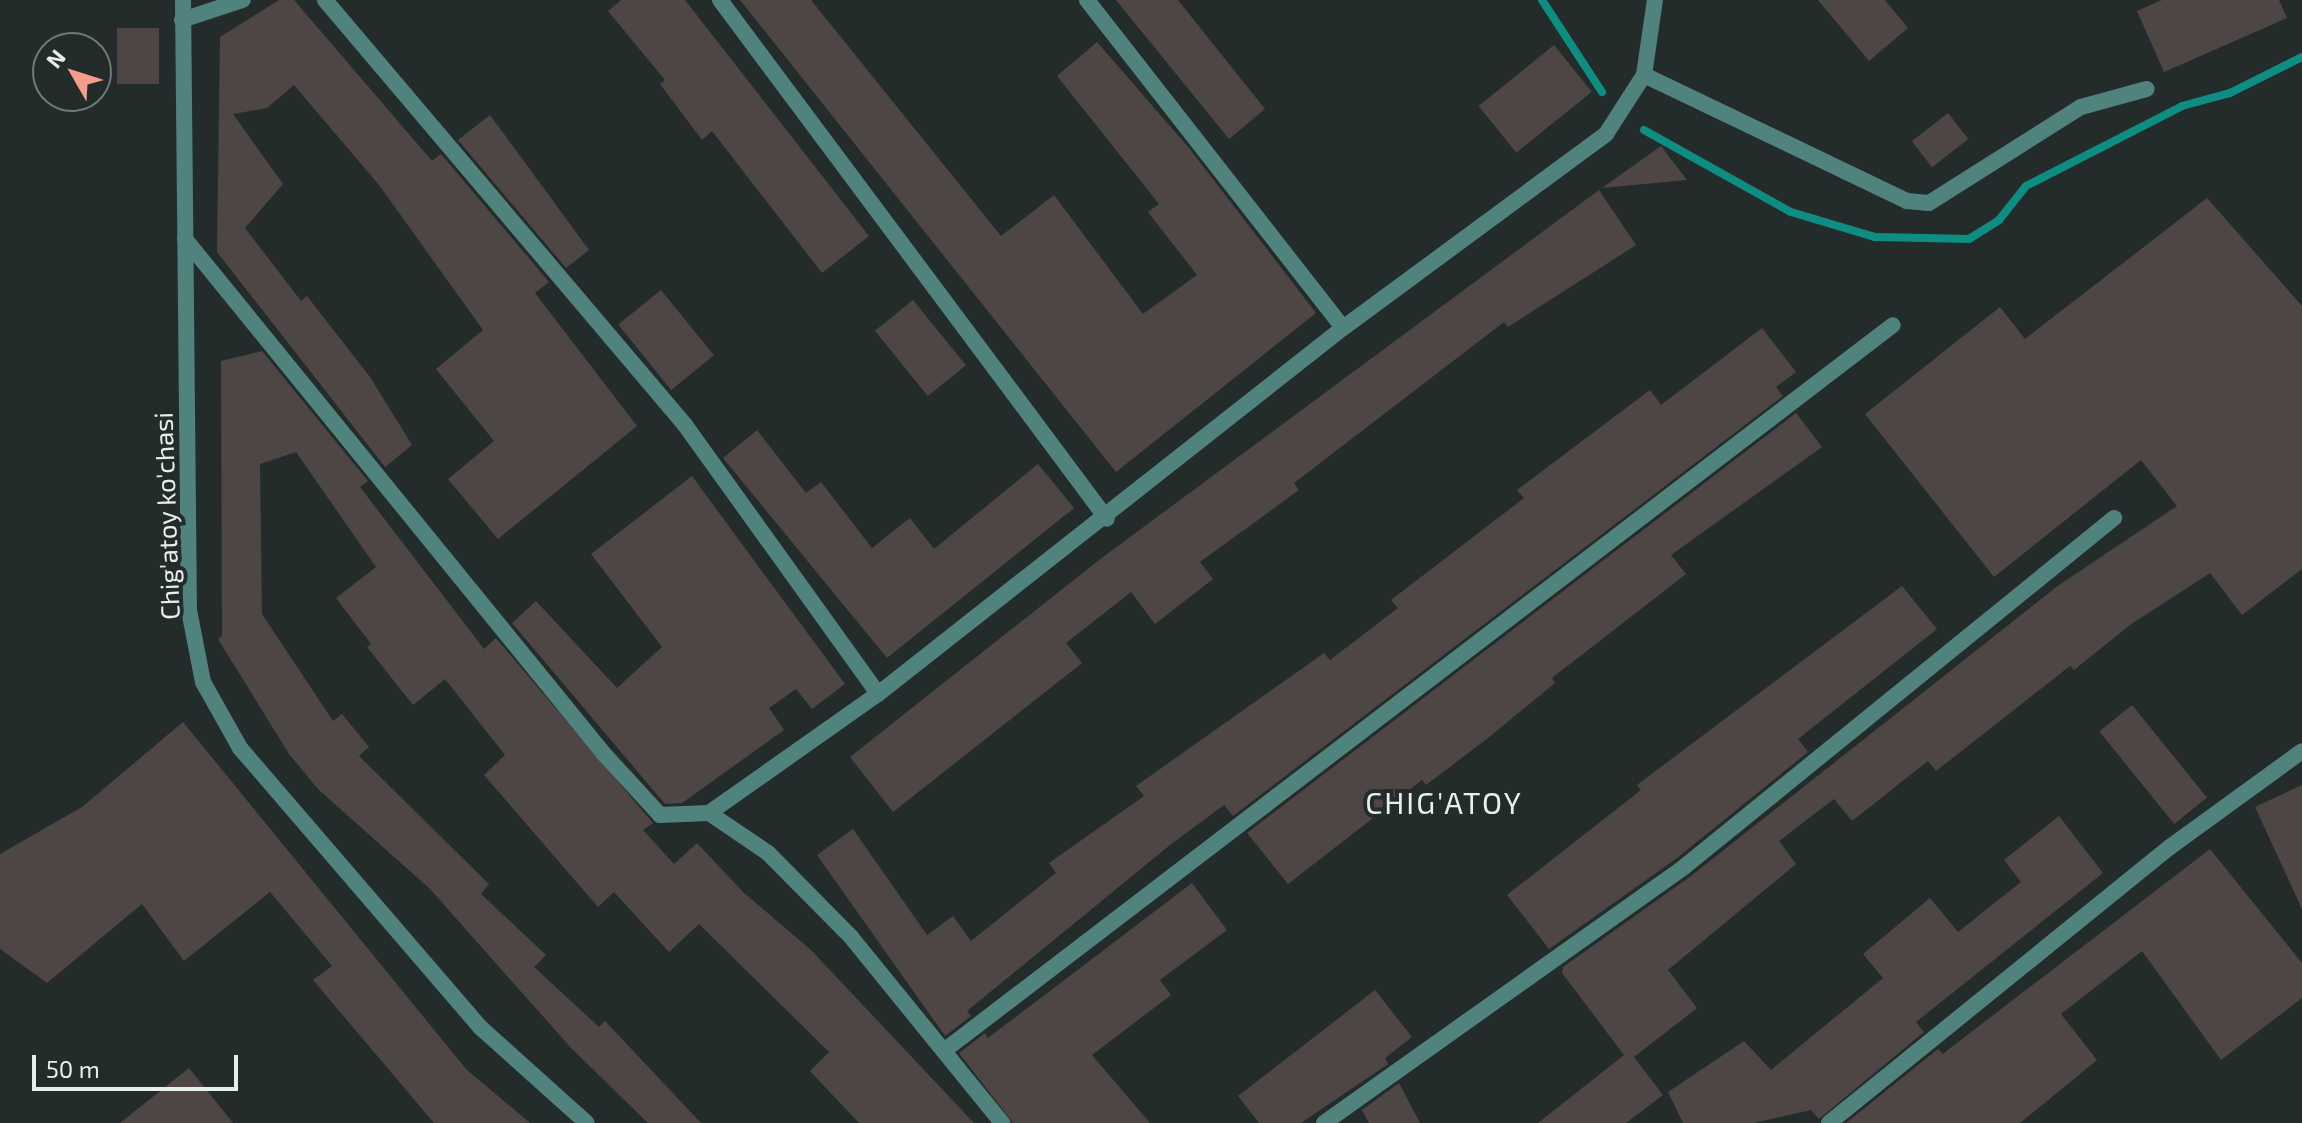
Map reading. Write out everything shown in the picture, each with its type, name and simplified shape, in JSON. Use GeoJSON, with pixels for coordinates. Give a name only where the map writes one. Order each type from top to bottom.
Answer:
{"type":"FeatureCollection","features":[{"type":"Feature","properties":{"kind":"street","name":"Chig'atoy ko'chasi"},"geometry":{"type":"LineString","coordinates":[[183,0],[189,610],[203,682],[240,748],[481,1028],[587,1123]]}},
{"type":"Feature","properties":{"kind":"street"},"geometry":{"type":"LineString","coordinates":[[182,20],[243,0]]}},
{"type":"Feature","properties":{"kind":"street"},"geometry":{"type":"LineString","coordinates":[[325,0],[685,425],[878,694]]}},
{"type":"Feature","properties":{"kind":"street"},"geometry":{"type":"LineString","coordinates":[[720,0],[1107,519]]}},
{"type":"Feature","properties":{"kind":"street"},"geometry":{"type":"LineString","coordinates":[[1087,0],[1343,328]]}},
{"type":"Feature","properties":{"kind":"street"},"geometry":{"type":"LineString","coordinates":[[185,239],[650,805],[660,815],[709,813],[878,694],[1107,519],[1343,328],[1606,134],[1644,75],[1655,0]]}},
{"type":"Feature","properties":{"kind":"street"},"geometry":{"type":"LineString","coordinates":[[1644,75],[1907,201],[1929,203],[2081,107],[2147,89]]}},
{"type":"Feature","properties":{"kind":"street"},"geometry":{"type":"LineString","coordinates":[[945,1050],[1893,325]]}},
{"type":"Feature","properties":{"kind":"street"},"geometry":{"type":"LineString","coordinates":[[1324,1123],[1684,867],[2114,518]]}},
{"type":"Feature","properties":{"kind":"street"},"geometry":{"type":"LineString","coordinates":[[1829,1123],[2170,847],[2302,751]]}},
{"type":"Feature","properties":{"kind":"street"},"geometry":{"type":"LineString","coordinates":[[709,813],[768,853],[851,937],[1002,1123]]}},
{"type":"Feature","properties":{"kind":"building"},"geometry":{"type":"Polygon","coordinates":[[[279,0],[294,0],[432,161],[441,154],[549,282],[535,293],[637,426],[498,539],[448,479],[494,441],[436,369],[483,330],[379,185],[294,85],[267,108],[233,114],[283,184],[245,228],[301,301],[307,296],[370,377],[412,445],[385,467],[217,252],[220,37],[279,0]]]}},
{"type":"Feature","properties":{"kind":"building"},"geometry":{"type":"Polygon","coordinates":[[[621,0],[685,0],[869,236],[822,273],[712,131],[702,140],[660,84],[665,80],[608,11],[621,0]]]}},
{"type":"Feature","properties":{"kind":"building"},"geometry":{"type":"Polygon","coordinates":[[[740,0],[811,0],[1001,236],[1054,195],[1143,314],[1197,275],[1148,212],[1159,204],[1057,76],[1097,42],[1189,148],[1316,313],[1116,472],[740,0]]]}},
{"type":"Feature","properties":{"kind":"building"},"geometry":{"type":"Polygon","coordinates":[[[1116,0],[1178,0],[1265,109],[1229,139],[1116,0]]]}},
{"type":"Feature","properties":{"kind":"building"},"geometry":{"type":"Polygon","coordinates":[[[1818,0],[1885,0],[1908,28],[1869,61],[1818,0]]]}},
{"type":"Feature","properties":{"kind":"building"},"geometry":{"type":"Polygon","coordinates":[[[2162,0],[2279,0],[2287,18],[2164,72],[2137,11],[2162,0]]]}},
{"type":"Feature","properties":{"kind":"building"},"geometry":{"type":"Polygon","coordinates":[[[117,28],[159,28],[159,84],[117,84],[117,28]]]}},
{"type":"Feature","properties":{"kind":"building"},"geometry":{"type":"Polygon","coordinates":[[[1554,45],[1592,92],[1516,153],[1479,106],[1554,45]]]}},
{"type":"Feature","properties":{"kind":"building"},"geometry":{"type":"Polygon","coordinates":[[[1948,113],[1968,139],[1932,167],[1912,141],[1948,113]]]}},
{"type":"Feature","properties":{"kind":"building"},"geometry":{"type":"Polygon","coordinates":[[[490,115],[589,250],[566,268],[458,140],[490,115]]]}},
{"type":"Feature","properties":{"kind":"building"},"geometry":{"type":"Polygon","coordinates":[[[1661,146],[1687,180],[1602,188],[1661,146]]]}},
{"type":"Feature","properties":{"kind":"building"},"geometry":{"type":"Polygon","coordinates":[[[1599,190],[1636,245],[1508,327],[1504,322],[1294,483],[1299,490],[1200,562],[1213,579],[1155,624],[1131,592],[1066,643],[1082,663],[893,812],[850,757],[1099,560],[1599,190]]]}},
{"type":"Feature","properties":{"kind":"building"},"geometry":{"type":"Polygon","coordinates":[[[2207,198],[2302,306],[2302,569],[2242,615],[2210,573],[2130,625],[2074,670],[2070,666],[1936,771],[1928,761],[1852,821],[1834,799],[1779,841],[1796,864],[1668,970],[1697,1008],[1634,1057],[1663,1095],[1626,1123],[1538,1123],[1624,1055],[1562,973],[1563,967],[1691,876],[2059,585],[2177,506],[2141,460],[1994,577],[1865,414],[2000,307],[2025,339],[2207,198]]]}},
{"type":"Feature","properties":{"kind":"building"},"geometry":{"type":"Polygon","coordinates":[[[661,290],[714,355],[671,390],[618,325],[661,290]]]}},
{"type":"Feature","properties":{"kind":"building"},"geometry":{"type":"Polygon","coordinates":[[[913,300],[966,365],[928,396],[875,331],[913,300]]]}},
{"type":"Feature","properties":{"kind":"building"},"geometry":{"type":"Polygon","coordinates":[[[1762,328],[1796,372],[1776,387],[1783,396],[1233,816],[1224,805],[1170,845],[967,1011],[971,1016],[945,1036],[817,855],[853,829],[927,935],[953,916],[971,941],[1056,873],[1049,863],[1144,796],[1136,786],[1324,653],[1330,660],[1398,608],[1391,600],[1524,498],[1517,490],[1650,390],[1661,405],[1762,328]]]}},
{"type":"Feature","properties":{"kind":"building"},"geometry":{"type":"Polygon","coordinates":[[[262,351],[368,481],[360,487],[484,649],[496,638],[653,823],[643,830],[674,864],[697,843],[744,893],[811,950],[974,1123],[859,1123],[810,1071],[829,1052],[699,924],[669,952],[614,892],[598,907],[484,775],[505,755],[445,679],[413,705],[367,647],[371,644],[336,598],[376,567],[296,452],[260,464],[262,614],[333,721],[342,714],[369,747],[359,756],[489,884],[481,894],[546,955],[534,967],[599,1027],[605,1021],[701,1123],[648,1123],[572,1049],[430,889],[318,789],[289,754],[218,639],[222,636],[221,361],[262,351]]]}},
{"type":"Feature","properties":{"kind":"building"},"geometry":{"type":"Polygon","coordinates":[[[1796,413],[1822,447],[1671,555],[1686,574],[1552,678],[1555,683],[1488,738],[1426,785],[1422,780],[1288,884],[1247,833],[1796,413]]]}},
{"type":"Feature","properties":{"kind":"building"},"geometry":{"type":"Polygon","coordinates":[[[757,430],[806,493],[821,482],[872,548],[910,518],[934,549],[1038,464],[1074,508],[887,658],[723,458],[757,430]]]}},
{"type":"Feature","properties":{"kind":"building"},"geometry":{"type":"Polygon","coordinates":[[[692,476],[845,684],[812,709],[796,689],[769,708],[784,730],[682,803],[665,804],[512,623],[536,601],[617,688],[662,647],[591,554],[692,476]]]}},
{"type":"Feature","properties":{"kind":"building"},"geometry":{"type":"Polygon","coordinates":[[[1902,586],[1937,629],[1798,739],[1808,752],[1677,858],[1549,949],[1507,895],[1641,790],[1637,785],[1902,586]]]}},
{"type":"Feature","properties":{"kind":"building"},"geometry":{"type":"Polygon","coordinates":[[[2132,705],[2207,797],[2174,824],[2099,731],[2132,705]]]}},
{"type":"Feature","properties":{"kind":"building"},"geometry":{"type":"Polygon","coordinates":[[[183,722],[466,1069],[530,1123],[434,1123],[313,980],[332,966],[270,892],[184,961],[142,904],[47,983],[0,949],[0,854],[82,807],[183,722]]]}},
{"type":"Feature","properties":{"kind":"building"},"geometry":{"type":"Polygon","coordinates":[[[2302,785],[2302,909],[2255,807],[2302,785]]]}},
{"type":"Feature","properties":{"kind":"building"},"geometry":{"type":"Polygon","coordinates":[[[2059,816],[2103,873],[1916,1022],[1924,1032],[1819,1119],[1811,1110],[1753,1123],[1683,1123],[1668,1092],[1744,1041],[1771,1070],[1883,978],[1863,954],[1930,898],[1958,932],[2021,882],[2004,860],[2059,816]]]}},
{"type":"Feature","properties":{"kind":"building"},"geometry":{"type":"Polygon","coordinates":[[[2210,849],[2302,963],[2302,998],[2221,1060],[2142,951],[2061,1014],[2097,1060],[2020,1123],[1846,1123],[1938,1049],[1943,1054],[2210,849]]]}},
{"type":"Feature","properties":{"kind":"building"},"geometry":{"type":"Polygon","coordinates":[[[1192,883],[1227,930],[1160,980],[1171,995],[1092,1055],[1150,1123],[1013,1123],[959,1053],[985,1033],[988,1038],[1192,883]]]}},
{"type":"Feature","properties":{"kind":"building"},"geometry":{"type":"Polygon","coordinates":[[[1375,990],[1412,1037],[1385,1058],[1388,1064],[1301,1123],[1259,1123],[1238,1096],[1375,990]]]}},
{"type":"Feature","properties":{"kind":"building"},"geometry":{"type":"Polygon","coordinates":[[[189,1068],[233,1123],[120,1123],[189,1068]]]}},
{"type":"Feature","properties":{"kind":"building"},"geometry":{"type":"Polygon","coordinates":[[[1399,1083],[1420,1123],[1369,1123],[1362,1110],[1399,1083]]]}},
{"type":"Feature","properties":{"kind":"waterway"},"geometry":{"type":"LineString","coordinates":[[1542,0],[1602,92]]}},
{"type":"Feature","properties":{"kind":"waterway"},"geometry":{"type":"LineString","coordinates":[[1644,130],[1791,212],[1875,237],[1969,239],[1999,220],[2026,186],[2182,106],[2230,93],[2302,57]]}},
{"type":"Feature","properties":{"kind":"district","name":"CHIG'ATOY"},"geometry":{"type":"Point","coordinates":[1444,802]}}]}
